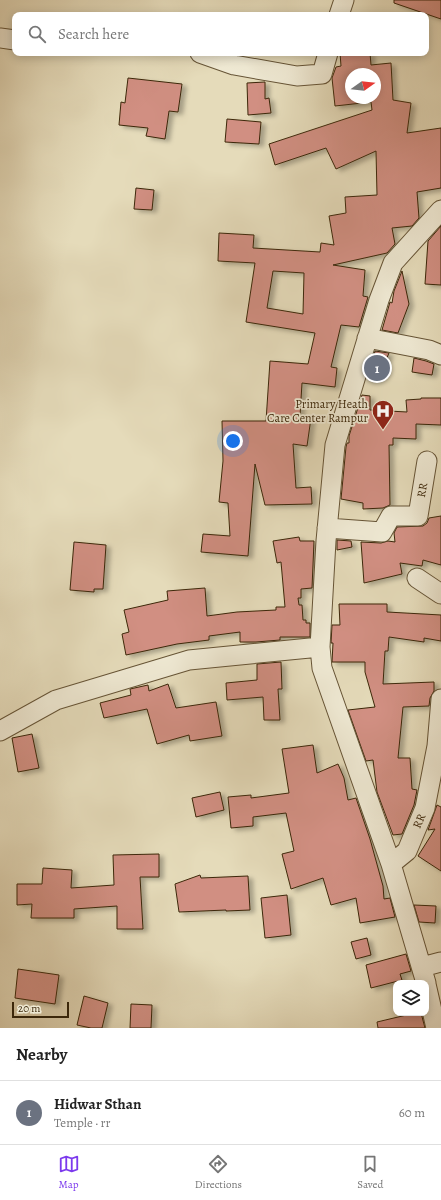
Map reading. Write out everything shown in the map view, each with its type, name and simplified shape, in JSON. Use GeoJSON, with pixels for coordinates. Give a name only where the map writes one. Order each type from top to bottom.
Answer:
{"type":"FeatureCollection","features":[{"type":"Feature","properties":{"kind":"street"},"geometry":{"type":"LineString","coordinates":[[340,12],[344,0]]}},
{"type":"Feature","properties":{"kind":"street"},"geometry":{"type":"LineString","coordinates":[[0,38],[12,40]]}},
{"type":"Feature","properties":{"kind":"street"},"geometry":{"type":"LineString","coordinates":[[209,56],[234,64],[297,76],[322,74],[327,56]]}},
{"type":"Feature","properties":{"kind":"street"},"geometry":{"type":"LineString","coordinates":[[436,1028],[425,978],[391,864],[322,668],[320,648],[327,528],[335,445],[379,300],[393,263],[441,210]]}},
{"type":"Feature","properties":{"kind":"street"},"geometry":{"type":"LineString","coordinates":[[367,338],[429,350],[441,355]]}},
{"type":"Feature","properties":{"kind":"street","name":"RR"},"geometry":{"type":"LineString","coordinates":[[327,528],[382,532],[391,516],[418,516],[427,461]]}},
{"type":"Feature","properties":{"kind":"street"},"geometry":{"type":"LineString","coordinates":[[417,578],[441,594]]}},
{"type":"Feature","properties":{"kind":"street"},"geometry":{"type":"LineString","coordinates":[[0,731],[56,700],[190,660],[320,648]]}},
{"type":"Feature","properties":{"kind":"street","name":"RR"},"geometry":{"type":"LineString","coordinates":[[391,864],[407,851],[425,808],[437,746],[441,699]]}},
{"type":"Feature","properties":{"kind":"street"},"geometry":{"type":"LineString","coordinates":[[425,978],[441,962]]}},
{"type":"Feature","properties":{"kind":"building"},"geometry":{"type":"Polygon","coordinates":[[[394,0],[441,0],[441,19],[429,15],[429,12],[420,12],[394,3],[394,0]]]}},
{"type":"Feature","properties":{"kind":"building"},"geometry":{"type":"Polygon","coordinates":[[[340,56],[370,56],[371,65],[391,63],[393,100],[411,103],[407,133],[441,128],[441,188],[417,192],[419,218],[412,226],[392,228],[395,244],[387,253],[333,265],[365,270],[363,296],[368,297],[359,327],[341,325],[331,367],[337,368],[335,387],[302,383],[300,416],[311,418],[307,446],[293,444],[296,488],[311,487],[312,504],[265,505],[255,464],[248,556],[201,552],[203,534],[230,536],[228,503],[219,502],[223,461],[222,421],[266,421],[270,361],[308,364],[315,333],[246,322],[255,263],[218,261],[219,233],[254,235],[253,248],[320,252],[321,243],[334,245],[329,216],[346,213],[345,197],[377,195],[376,151],[336,169],[326,148],[275,165],[269,144],[372,110],[371,104],[381,104],[381,68],[345,68],[345,104],[353,104],[335,106],[332,78],[336,67],[341,66],[340,56]],[[273,271],[267,308],[303,314],[304,273],[273,271]]]}},
{"type":"Feature","properties":{"kind":"building"},"geometry":{"type":"Polygon","coordinates":[[[128,78],[182,84],[178,112],[169,111],[165,139],[146,136],[148,128],[119,125],[121,102],[125,103],[128,78]]]}},
{"type":"Feature","properties":{"kind":"building"},"geometry":{"type":"Polygon","coordinates":[[[265,82],[265,99],[269,98],[271,113],[248,115],[247,83],[265,82]]]}},
{"type":"Feature","properties":{"kind":"building"},"geometry":{"type":"Polygon","coordinates":[[[227,119],[261,122],[259,144],[225,142],[227,119]]]}},
{"type":"Feature","properties":{"kind":"building"},"geometry":{"type":"Polygon","coordinates":[[[136,188],[154,190],[152,210],[134,209],[136,188]]]}},
{"type":"Feature","properties":{"kind":"building"},"geometry":{"type":"Polygon","coordinates":[[[441,226],[441,285],[425,284],[428,241],[441,226]]]}},
{"type":"Feature","properties":{"kind":"building"},"geometry":{"type":"Polygon","coordinates":[[[402,271],[409,304],[398,333],[382,330],[390,302],[392,303],[394,291],[402,271]]]}},
{"type":"Feature","properties":{"kind":"building"},"geometry":{"type":"Polygon","coordinates":[[[375,351],[389,353],[386,360],[374,355],[375,351]]]}},
{"type":"Feature","properties":{"kind":"building"},"geometry":{"type":"Polygon","coordinates":[[[414,358],[434,364],[432,375],[412,372],[414,358]]]}},
{"type":"Feature","properties":{"kind":"building"},"geometry":{"type":"Polygon","coordinates":[[[362,395],[370,396],[370,410],[407,412],[406,400],[441,398],[441,425],[416,424],[416,439],[393,438],[393,445],[389,445],[390,505],[383,508],[363,509],[363,503],[341,499],[346,447],[347,443],[349,443],[349,436],[362,395]]]}},
{"type":"Feature","properties":{"kind":"building"},"geometry":{"type":"Polygon","coordinates":[[[441,516],[441,565],[423,560],[422,566],[400,563],[402,574],[364,583],[361,542],[395,542],[394,533],[397,527],[423,526],[427,523],[429,518],[441,516]]]}},
{"type":"Feature","properties":{"kind":"building"},"geometry":{"type":"Polygon","coordinates":[[[299,537],[300,541],[314,541],[312,588],[301,589],[301,598],[298,598],[299,605],[302,605],[303,620],[306,620],[306,623],[310,623],[310,637],[280,637],[280,640],[240,642],[240,632],[209,636],[209,640],[177,644],[126,655],[122,634],[129,632],[124,610],[168,600],[167,591],[205,588],[207,616],[237,612],[276,610],[276,607],[285,607],[281,562],[277,563],[273,541],[299,537]]]}},
{"type":"Feature","properties":{"kind":"building"},"geometry":{"type":"Polygon","coordinates":[[[337,540],[351,541],[352,547],[337,550],[337,540]]]}},
{"type":"Feature","properties":{"kind":"building"},"geometry":{"type":"Polygon","coordinates":[[[74,542],[106,545],[103,589],[94,589],[94,592],[70,590],[74,542]]]}},
{"type":"Feature","properties":{"kind":"building"},"geometry":{"type":"Polygon","coordinates":[[[339,604],[387,604],[387,612],[441,615],[441,641],[424,638],[424,642],[389,637],[388,651],[385,651],[383,684],[434,682],[434,691],[430,698],[429,706],[403,707],[398,758],[410,758],[412,789],[417,790],[414,805],[402,834],[393,835],[377,792],[373,760],[366,761],[348,710],[375,707],[365,672],[365,662],[332,662],[332,625],[340,625],[339,604]]]}},
{"type":"Feature","properties":{"kind":"building"},"geometry":{"type":"Polygon","coordinates":[[[281,662],[282,689],[278,689],[280,720],[264,720],[263,697],[227,700],[226,683],[257,680],[257,664],[281,662]]]}},
{"type":"Feature","properties":{"kind":"building"},"geometry":{"type":"Polygon","coordinates":[[[168,684],[176,708],[216,702],[222,736],[190,741],[189,735],[157,744],[147,709],[104,718],[100,703],[131,695],[130,689],[148,685],[149,691],[168,684]]]}},
{"type":"Feature","properties":{"kind":"building"},"geometry":{"type":"Polygon","coordinates":[[[32,734],[39,768],[18,772],[12,738],[32,734]]]}},
{"type":"Feature","properties":{"kind":"building"},"geometry":{"type":"Polygon","coordinates":[[[313,745],[317,773],[338,764],[344,778],[348,800],[356,798],[370,839],[383,886],[384,899],[390,898],[395,917],[360,923],[356,898],[331,905],[323,878],[291,889],[282,854],[294,851],[286,813],[253,817],[253,826],[231,828],[228,797],[251,795],[251,798],[289,793],[282,749],[313,745]]]}},
{"type":"Feature","properties":{"kind":"building"},"geometry":{"type":"Polygon","coordinates":[[[220,792],[224,810],[196,817],[192,798],[220,792]]]}},
{"type":"Feature","properties":{"kind":"building"},"geometry":{"type":"Polygon","coordinates":[[[437,805],[441,807],[441,871],[418,856],[435,829],[428,830],[437,805]]]}},
{"type":"Feature","properties":{"kind":"building"},"geometry":{"type":"Polygon","coordinates":[[[159,854],[159,877],[140,877],[143,929],[117,929],[117,906],[74,909],[74,918],[31,918],[32,904],[17,905],[17,884],[42,884],[43,868],[72,870],[71,888],[114,885],[113,855],[159,854]]]}},
{"type":"Feature","properties":{"kind":"building"},"geometry":{"type":"Polygon","coordinates":[[[200,875],[201,878],[248,876],[250,910],[179,912],[175,884],[200,875]]]}},
{"type":"Feature","properties":{"kind":"building"},"geometry":{"type":"Polygon","coordinates":[[[287,895],[291,935],[265,938],[261,898],[287,895]]]}},
{"type":"Feature","properties":{"kind":"building"},"geometry":{"type":"Polygon","coordinates":[[[414,905],[436,906],[435,923],[419,922],[414,905]]]}},
{"type":"Feature","properties":{"kind":"building"},"geometry":{"type":"Polygon","coordinates":[[[367,938],[371,955],[356,959],[351,942],[367,938]]]}},
{"type":"Feature","properties":{"kind":"building"},"geometry":{"type":"Polygon","coordinates":[[[406,954],[411,971],[400,974],[402,980],[393,980],[393,982],[371,988],[366,965],[406,954]]]}},
{"type":"Feature","properties":{"kind":"building"},"geometry":{"type":"Polygon","coordinates":[[[18,969],[59,975],[55,1004],[15,998],[18,969]]]}},
{"type":"Feature","properties":{"kind":"building"},"geometry":{"type":"Polygon","coordinates":[[[84,996],[108,1003],[102,1028],[91,1028],[77,1025],[84,996]]]}},
{"type":"Feature","properties":{"kind":"building"},"geometry":{"type":"Polygon","coordinates":[[[131,1004],[152,1005],[151,1028],[130,1028],[131,1004]]]}},
{"type":"Feature","properties":{"kind":"building"},"geometry":{"type":"Polygon","coordinates":[[[402,1016],[422,1016],[425,1028],[378,1028],[377,1022],[402,1016]]]}},
{"type":"Feature","properties":{"kind":"place","name":"Hidwar Sthan"},"geometry":{"type":"Point","coordinates":[377,368]}},
{"type":"Feature","properties":{"kind":"place","name":"Primary Heath Care Center Rampur"},"geometry":{"type":"Point","coordinates":[383,430]}}]}
